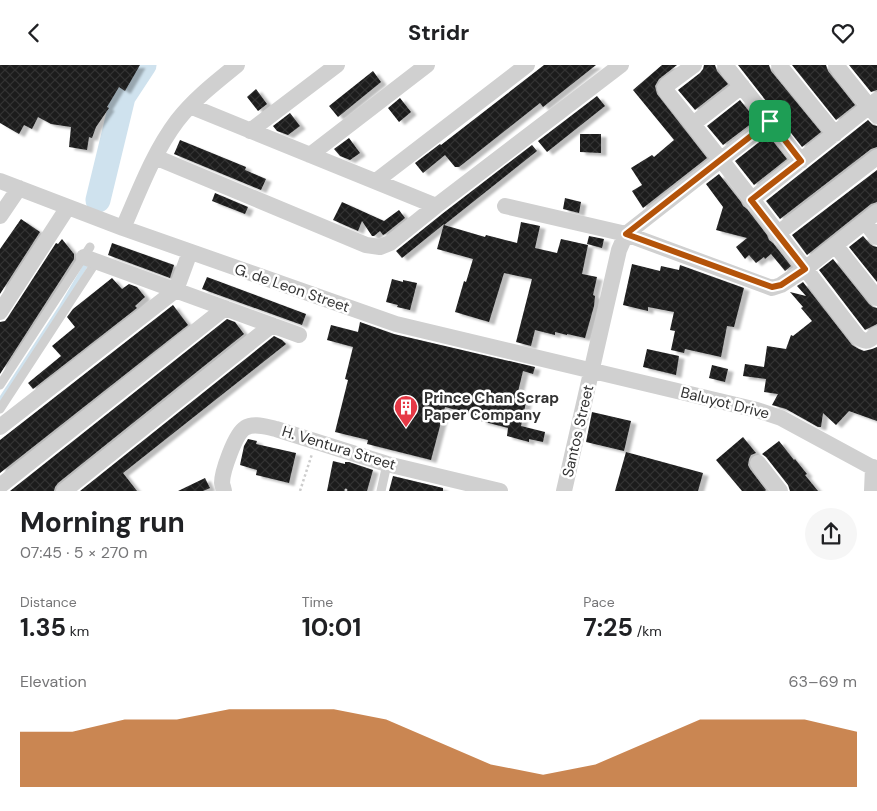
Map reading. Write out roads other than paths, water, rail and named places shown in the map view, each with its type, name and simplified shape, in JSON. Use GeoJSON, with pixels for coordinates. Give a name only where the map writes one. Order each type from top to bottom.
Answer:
{"type":"FeatureCollection","features":[{"type":"Feature","properties":{"kind":"street"},"geometry":{"type":"LineString","coordinates":[[123,228],[156,157],[177,121],[218,79],[237,65]]}},
{"type":"Feature","properties":{"kind":"street"},"geometry":{"type":"LineString","coordinates":[[250,131],[337,65]]}},
{"type":"Feature","properties":{"kind":"street"},"geometry":{"type":"LineString","coordinates":[[310,155],[427,65]]}},
{"type":"Feature","properties":{"kind":"street"},"geometry":{"type":"LineString","coordinates":[[376,181],[527,65]]}},
{"type":"Feature","properties":{"kind":"street"},"geometry":{"type":"LineString","coordinates":[[156,157],[366,245],[380,247],[390,243],[621,65]]}},
{"type":"Feature","properties":{"kind":"street"},"geometry":{"type":"LineString","coordinates":[[694,65],[667,85],[666,91],[858,337],[863,341],[868,341],[877,333]]}},
{"type":"Feature","properties":{"kind":"street"},"geometry":{"type":"LineString","coordinates":[[725,65],[801,161]]}},
{"type":"Feature","properties":{"kind":"street"},"geometry":{"type":"LineString","coordinates":[[780,65],[835,134]]}},
{"type":"Feature","properties":{"kind":"street"},"geometry":{"type":"LineString","coordinates":[[751,200],[835,134],[874,108],[836,65]]}},
{"type":"Feature","properties":{"kind":"street"},"geometry":{"type":"LineString","coordinates":[[693,124],[742,87]]}},
{"type":"Feature","properties":{"kind":"street"},"geometry":{"type":"LineString","coordinates":[[190,106],[436,206]]}},
{"type":"Feature","properties":{"kind":"street"},"geometry":{"type":"LineString","coordinates":[[626,234],[770,121]]}},
{"type":"Feature","properties":{"kind":"street"},"geometry":{"type":"LineString","coordinates":[[777,234],[877,157]]}},
{"type":"Feature","properties":{"kind":"street","name":"G. de Leon Street"},"geometry":{"type":"LineString","coordinates":[[0,181],[123,228],[396,324],[592,371]]}},
{"type":"Feature","properties":{"kind":"street"},"geometry":{"type":"LineString","coordinates":[[0,216],[19,188]]}},
{"type":"Feature","properties":{"kind":"street"},"geometry":{"type":"LineString","coordinates":[[505,206],[626,234],[772,287],[781,285],[805,269],[871,217],[877,237]]}},
{"type":"Feature","properties":{"kind":"street"},"geometry":{"type":"LineString","coordinates":[[0,311],[68,207]]}},
{"type":"Feature","properties":{"kind":"street","name":"Santos Street"},"geometry":{"type":"LineString","coordinates":[[564,491],[619,250],[626,234]]}},
{"type":"Feature","properties":{"kind":"street"},"geometry":{"type":"LineString","coordinates":[[835,245],[877,298]]}},
{"type":"Feature","properties":{"kind":"street"},"geometry":{"type":"LineString","coordinates":[[0,427],[176,291],[190,252]]}},
{"type":"Feature","properties":{"kind":"street"},"geometry":{"type":"LineString","coordinates":[[90,255],[176,291],[299,335]]}},
{"type":"Feature","properties":{"kind":"street"},"geometry":{"type":"LineString","coordinates":[[0,486],[225,308]]}},
{"type":"Feature","properties":{"kind":"street"},"geometry":{"type":"LineString","coordinates":[[64,491],[272,325]]}},
{"type":"Feature","properties":{"kind":"street","name":"Baluyot Drive"},"geometry":{"type":"LineString","coordinates":[[592,371],[757,409],[781,418],[875,469]]}},
{"type":"Feature","properties":{"kind":"street","name":"H. Ventura Street"},"geometry":{"type":"LineString","coordinates":[[224,491],[222,484],[232,447],[243,429],[251,425],[276,429],[387,464],[500,491]]}},
{"type":"Feature","properties":{"kind":"street"},"geometry":{"type":"LineString","coordinates":[[758,463],[779,491]]}},
{"type":"Feature","properties":{"kind":"street"},"geometry":{"type":"LineString","coordinates":[[872,491],[875,469]]}},
{"type":"Feature","properties":{"kind":"lane"},"geometry":{"type":"LineString","coordinates":[[0,385],[90,255]]}},
{"type":"Feature","properties":{"kind":"lane"},"geometry":{"type":"LineString","coordinates":[[0,409],[90,255]]}},
{"type":"Feature","properties":{"kind":"lane"},"geometry":{"type":"LineString","coordinates":[[381,491],[387,464]]}},
{"type":"Feature","properties":{"kind":"waterway"},"geometry":{"type":"LineString","coordinates":[[98,200],[123,97],[144,65]]}},
{"type":"Feature","properties":{"kind":"waterway"},"geometry":{"type":"LineString","coordinates":[[0,400],[61,307],[87,263]]}},
{"type":"Feature","properties":{"kind":"place","name":"Prince Chan Scrap Paper Company"},"geometry":{"type":"Point","coordinates":[406,428]}}]}
